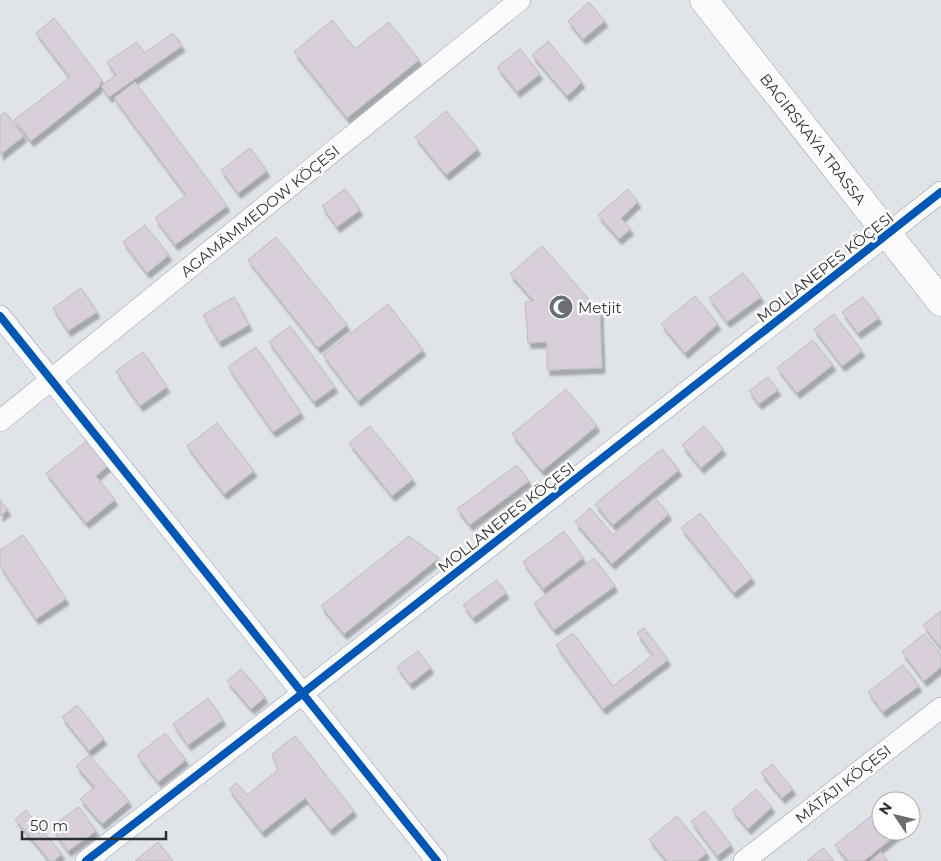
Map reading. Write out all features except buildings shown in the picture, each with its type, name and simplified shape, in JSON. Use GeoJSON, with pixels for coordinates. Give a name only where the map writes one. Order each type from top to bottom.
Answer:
{"type":"FeatureCollection","features":[{"type":"Feature","properties":{"kind":"street","name":"AGAMÄMMEDOW KÖÇESI"},"geometry":{"type":"LineString","coordinates":[[0,422],[520,0]]}},
{"type":"Feature","properties":{"kind":"street","name":"BAGIRSKAÝA TRASSA"},"geometry":{"type":"LineString","coordinates":[[704,0],[894,230],[941,276]]}},
{"type":"Feature","properties":{"kind":"street","name":"BAGIRSKAÝA TRASSA"},"geometry":{"type":"LineString","coordinates":[[727,0],[894,230],[941,302]]}},
{"type":"Feature","properties":{"kind":"street","name":"MOLLANEPES KÖÇESI"},"geometry":{"type":"LineString","coordinates":[[86,861],[304,693],[941,192]]}},
{"type":"Feature","properties":{"kind":"street"},"geometry":{"type":"LineString","coordinates":[[0,316],[437,861]]}},
{"type":"Feature","properties":{"kind":"street","name":"MÄTÄJI KÖÇESI"},"geometry":{"type":"LineString","coordinates":[[744,861],[941,708]]}},
{"type":"Feature","properties":{"kind":"cycle path"},"geometry":{"type":"LineString","coordinates":[[86,861],[941,192]]}},
{"type":"Feature","properties":{"kind":"cycle path"},"geometry":{"type":"LineString","coordinates":[[0,316],[437,861]]}},
{"type":"Feature","properties":{"kind":"place","name":"Metjit"},"geometry":{"type":"Point","coordinates":[561,307]}}]}
